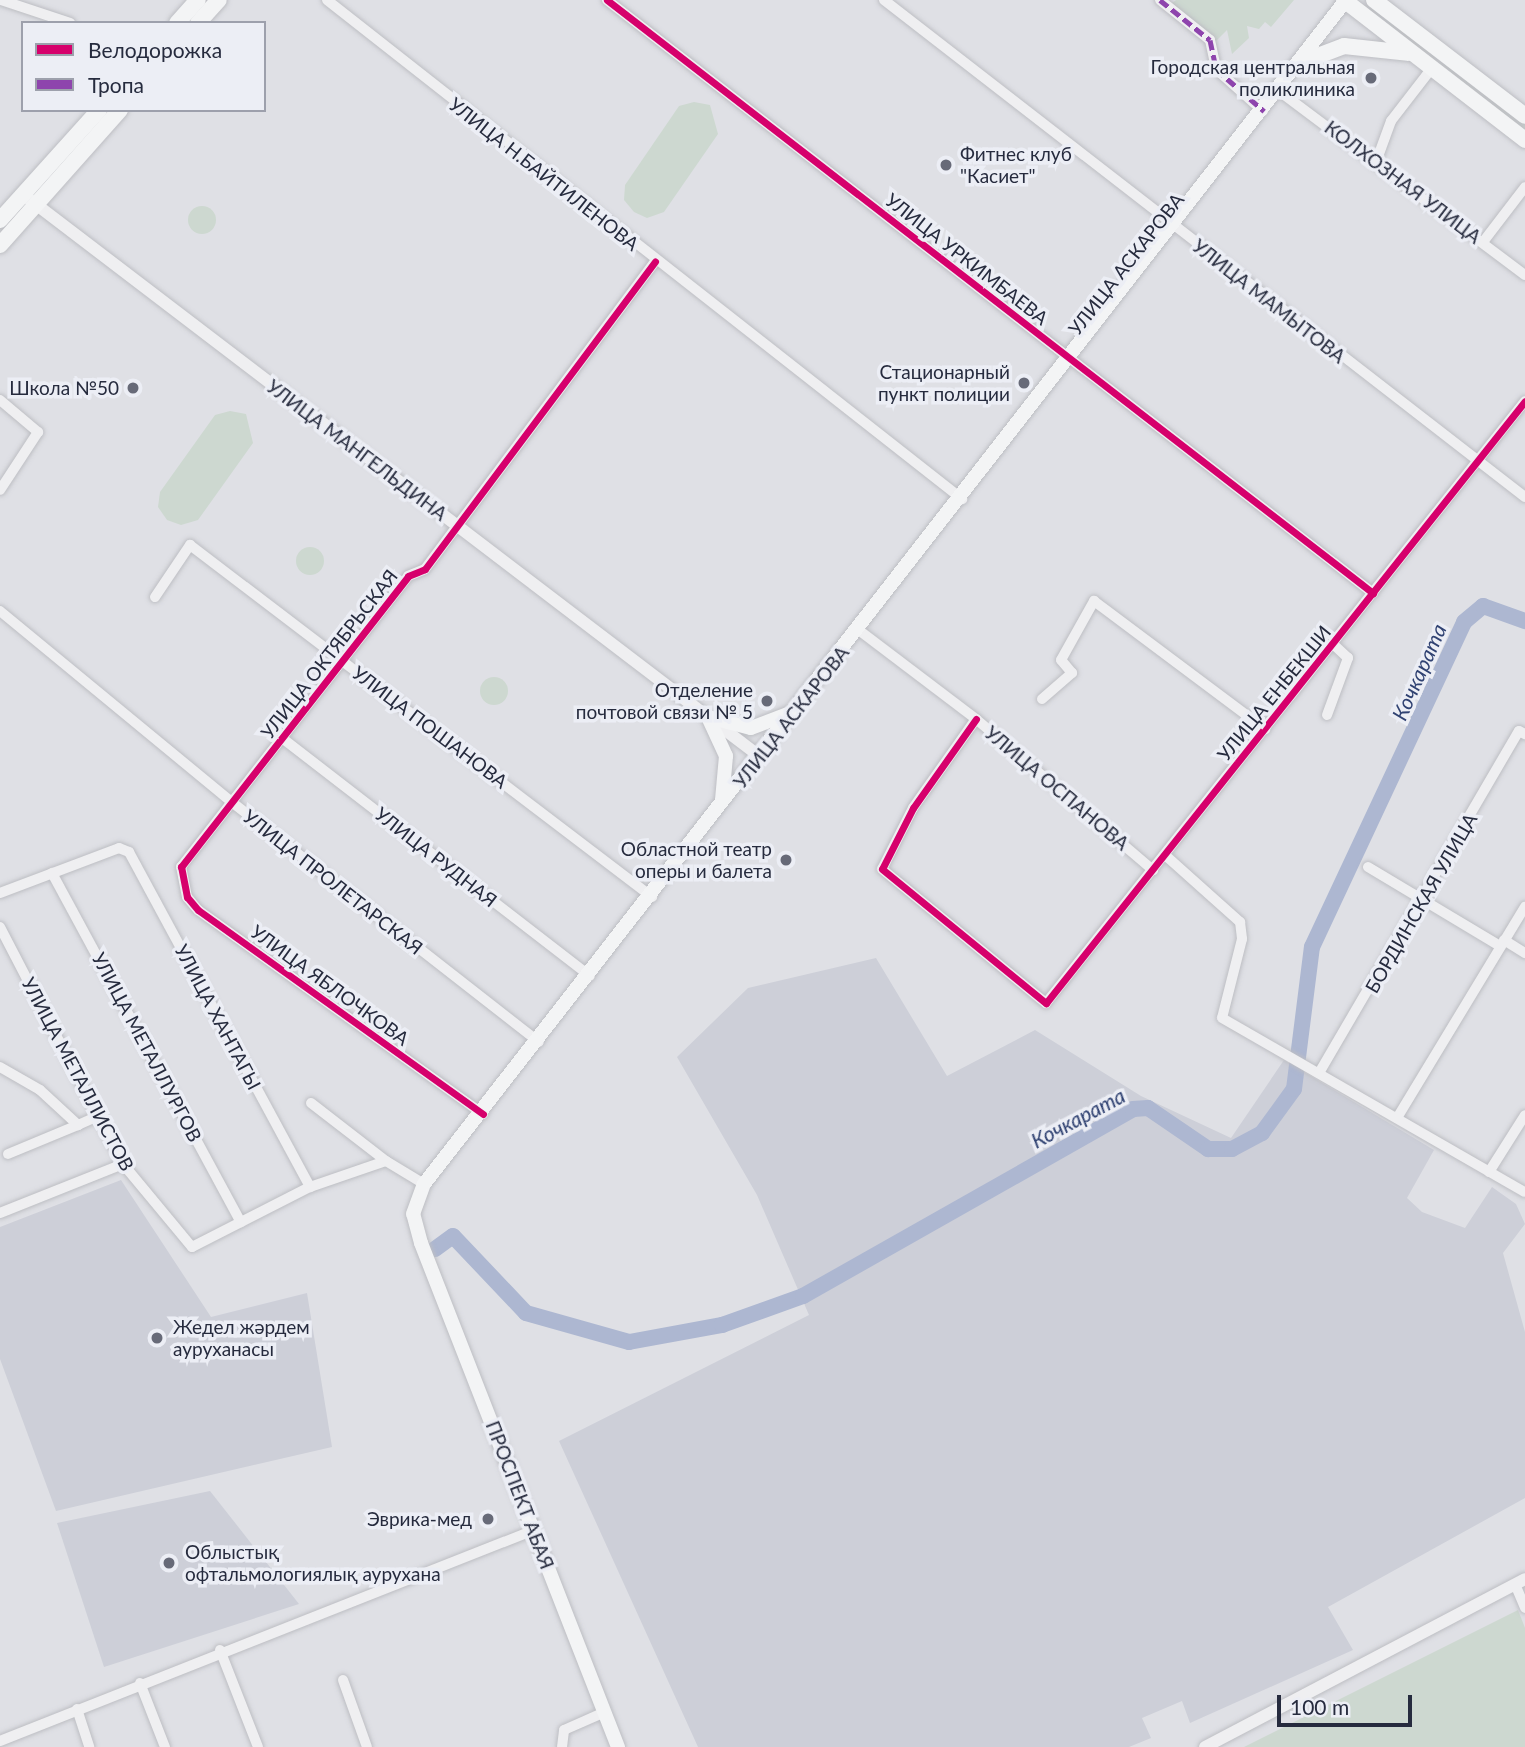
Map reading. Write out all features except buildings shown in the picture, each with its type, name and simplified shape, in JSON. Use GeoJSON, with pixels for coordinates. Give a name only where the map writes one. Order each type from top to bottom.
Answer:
{"type":"FeatureCollection","features":[{"type":"Feature","properties":{"kind":"main road"},"geometry":{"type":"LineString","coordinates":[[179,21],[198,0]]}},
{"type":"Feature","properties":{"kind":"main road"},"geometry":{"type":"LineString","coordinates":[[200,21],[219,0]]}},
{"type":"Feature","properties":{"kind":"main road"},"geometry":{"type":"LineString","coordinates":[[1345,0],[1525,140]]}},
{"type":"Feature","properties":{"kind":"main road","name":"УЛИЦА АСКАРОВА"},"geometry":{"type":"LineString","coordinates":[[421,1243],[413,1214],[425,1184],[483,1114],[759,756],[860,631],[1175,227],[1302,62],[1345,0]]}},
{"type":"Feature","properties":{"kind":"main road"},"geometry":{"type":"LineString","coordinates":[[1374,0],[1525,116]]}},
{"type":"Feature","properties":{"kind":"main road"},"geometry":{"type":"LineString","coordinates":[[1302,62],[1351,46],[1413,54]]}},
{"type":"Feature","properties":{"kind":"main road"},"geometry":{"type":"LineString","coordinates":[[0,245],[29,200],[97,112]]}},
{"type":"Feature","properties":{"kind":"main road"},"geometry":{"type":"LineString","coordinates":[[0,220],[29,200],[118,112]]}},
{"type":"Feature","properties":{"kind":"main road"},"geometry":{"type":"LineString","coordinates":[[708,717],[751,728],[797,708]]}},
{"type":"Feature","properties":{"kind":"main road"},"geometry":{"type":"LineString","coordinates":[[708,717],[726,756],[720,808]]}},
{"type":"Feature","properties":{"kind":"main road","name":"ПРОСПЕКТ АБАЯ"},"geometry":{"type":"LineString","coordinates":[[421,1243],[618,1747]]}},
{"type":"Feature","properties":{"kind":"street"},"geometry":{"type":"LineString","coordinates":[[1,0],[63,21]]}},
{"type":"Feature","properties":{"kind":"street","name":"УЛИЦА Н.БАЙТИЛЕНОВА"},"geometry":{"type":"LineString","coordinates":[[327,0],[655,261],[962,499]]}},
{"type":"Feature","properties":{"kind":"street","name":"УЛИЦА УРКИМБАЕВА"},"geometry":{"type":"LineString","coordinates":[[607,0],[1373,593]]}},
{"type":"Feature","properties":{"kind":"street","name":"УЛИЦА МАМЫТОВА"},"geometry":{"type":"LineString","coordinates":[[884,0],[1477,464],[1525,497]]}},
{"type":"Feature","properties":{"kind":"street"},"geometry":{"type":"LineString","coordinates":[[1160,0],[1210,40],[1216,69],[1264,111]]}},
{"type":"Feature","properties":{"kind":"street"},"geometry":{"type":"LineString","coordinates":[[1376,162],[1391,121],[1432,68]]}},
{"type":"Feature","properties":{"kind":"street","name":"КОЛХОЗНАЯ УЛИЦА"},"geometry":{"type":"LineString","coordinates":[[1279,91],[1525,275]]}},
{"type":"Feature","properties":{"kind":"street"},"geometry":{"type":"LineString","coordinates":[[1483,242],[1525,187]]}},
{"type":"Feature","properties":{"kind":"street","name":"УЛИЦА МАНГЕЛЬДИНА"},"geometry":{"type":"LineString","coordinates":[[29,200],[759,756]]}},
{"type":"Feature","properties":{"kind":"street","name":"УЛИЦА ОКТЯБРЬСКАЯ"},"geometry":{"type":"LineString","coordinates":[[181,867],[186,853],[212,832],[282,738],[346,662],[408,576],[425,569],[655,261]]}},
{"type":"Feature","properties":{"kind":"street"},"geometry":{"type":"LineString","coordinates":[[0,400],[38,432],[0,490]]}},
{"type":"Feature","properties":{"kind":"street","name":"УЛИЦА ЕНБЕКШИ"},"geometry":{"type":"LineString","coordinates":[[976,719],[913,808],[882,869],[1046,1003],[1525,401]]}},
{"type":"Feature","properties":{"kind":"street","name":"УЛИЦА ПОШАНОВА"},"geometry":{"type":"LineString","coordinates":[[155,597],[190,545],[652,897]]}},
{"type":"Feature","properties":{"kind":"street"},"geometry":{"type":"LineString","coordinates":[[1042,699],[1072,673],[1062,660],[1094,601],[1265,729]]}},
{"type":"Feature","properties":{"kind":"street","name":"УЛИЦА ПРОЛЕТАРСКАЯ"},"geometry":{"type":"LineString","coordinates":[[0,611],[233,803],[539,1042]]}},
{"type":"Feature","properties":{"kind":"street","name":"УЛИЦА ОСПАНОВА"},"geometry":{"type":"LineString","coordinates":[[860,631],[976,719],[1153,870]]}},
{"type":"Feature","properties":{"kind":"street","name":"УЛИЦА ЕНБЕКШИ"},"geometry":{"type":"LineString","coordinates":[[1327,715],[1348,658],[1334,644]]}},
{"type":"Feature","properties":{"kind":"street","name":"БОРДИНСКАЯ УЛИЦА"},"geometry":{"type":"LineString","coordinates":[[1319,1073],[1424,901],[1522,732]]}},
{"type":"Feature","properties":{"kind":"street","name":"УЛИЦА РУДНАЯ"},"geometry":{"type":"LineString","coordinates":[[282,738],[590,976]]}},
{"type":"Feature","properties":{"kind":"street","name":"УЛИЦА ХАНТАГЫ"},"geometry":{"type":"LineString","coordinates":[[52,873],[125,849],[310,1187]]}},
{"type":"Feature","properties":{"kind":"street"},"geometry":{"type":"LineString","coordinates":[[1165,855],[1240,922],[1242,939],[1222,1018],[1525,1192]]}},
{"type":"Feature","properties":{"kind":"street","name":"УЛИЦА ЯБЛОЧКОВА"},"geometry":{"type":"LineString","coordinates":[[181,867],[187,897],[198,909],[483,1114]]}},
{"type":"Feature","properties":{"kind":"street"},"geometry":{"type":"LineString","coordinates":[[1368,867],[1424,901],[1525,953]]}},
{"type":"Feature","properties":{"kind":"street"},"geometry":{"type":"LineString","coordinates":[[0,893],[52,873]]}},
{"type":"Feature","properties":{"kind":"street","name":"УЛИЦА МЕТАЛЛУРГОВ"},"geometry":{"type":"LineString","coordinates":[[52,873],[241,1222]]}},
{"type":"Feature","properties":{"kind":"street"},"geometry":{"type":"LineString","coordinates":[[1397,1118],[1525,907]]}},
{"type":"Feature","properties":{"kind":"street","name":"УЛИЦА МЕТАЛЛИСТОВ"},"geometry":{"type":"LineString","coordinates":[[0,927],[123,1164],[192,1247],[241,1222]]}},
{"type":"Feature","properties":{"kind":"street"},"geometry":{"type":"LineString","coordinates":[[0,1067],[40,1090],[78,1125]]}},
{"type":"Feature","properties":{"kind":"street"},"geometry":{"type":"LineString","coordinates":[[311,1103],[386,1161],[425,1184]]}},
{"type":"Feature","properties":{"kind":"street"},"geometry":{"type":"LineString","coordinates":[[1489,1172],[1525,1115]]}},
{"type":"Feature","properties":{"kind":"street"},"geometry":{"type":"LineString","coordinates":[[8,1154],[98,1116]]}},
{"type":"Feature","properties":{"kind":"street"},"geometry":{"type":"LineString","coordinates":[[241,1222],[310,1187],[386,1161]]}},
{"type":"Feature","properties":{"kind":"street"},"geometry":{"type":"LineString","coordinates":[[0,1213],[123,1164]]}},
{"type":"Feature","properties":{"kind":"street"},"geometry":{"type":"LineString","coordinates":[[0,1741],[220,1650],[534,1530]]}},
{"type":"Feature","properties":{"kind":"street"},"geometry":{"type":"LineString","coordinates":[[1205,1747],[1520,1581],[1525,1608]]}},
{"type":"Feature","properties":{"kind":"street"},"geometry":{"type":"LineString","coordinates":[[220,1650],[258,1747]]}},
{"type":"Feature","properties":{"kind":"street"},"geometry":{"type":"LineString","coordinates":[[343,1680],[368,1747]]}},
{"type":"Feature","properties":{"kind":"street"},"geometry":{"type":"LineString","coordinates":[[140,1683],[165,1747]]}},
{"type":"Feature","properties":{"kind":"street"},"geometry":{"type":"LineString","coordinates":[[77,1709],[89,1747]]}},
{"type":"Feature","properties":{"kind":"street"},"geometry":{"type":"LineString","coordinates":[[562,1747],[564,1730],[604,1712]]}},
{"type":"Feature","properties":{"kind":"shaded area"},"geometry":{"type":"Polygon","coordinates":[[[1176,0],[1294,0],[1271,27],[1265,22],[1259,29],[1247,26],[1249,38],[1232,54],[1227,30],[1215,42],[1172,3],[1176,0]]]}},
{"type":"Feature","properties":{"kind":"shaded area"},"geometry":{"type":"Polygon","coordinates":[[[1371,6],[1525,124],[1525,131],[1367,11],[1371,6]]]}},
{"type":"Feature","properties":{"kind":"shaded area"},"geometry":{"type":"Polygon","coordinates":[[[694,102],[710,105],[718,134],[664,212],[647,218],[634,212],[624,200],[625,185],[679,106],[694,102]]]}},
{"type":"Feature","properties":{"kind":"shaded area"},"geometry":{"type":"Polygon","coordinates":[[[202,206],[212,210],[216,220],[212,230],[202,234],[192,230],[188,220],[192,210],[202,206]]]}},
{"type":"Feature","properties":{"kind":"shaded area"},"geometry":{"type":"Polygon","coordinates":[[[230,411],[246,414],[253,443],[198,520],[181,525],[167,520],[158,507],[160,492],[215,415],[230,411]]]}},
{"type":"Feature","properties":{"kind":"shaded area"},"geometry":{"type":"Polygon","coordinates":[[[310,547],[320,551],[324,561],[320,571],[310,575],[300,571],[296,561],[300,551],[310,547]]]}},
{"type":"Feature","properties":{"kind":"shaded area"},"geometry":{"type":"Polygon","coordinates":[[[494,677],[504,681],[508,691],[504,701],[494,705],[484,701],[480,691],[484,681],[494,677]]]}},
{"type":"Feature","properties":{"kind":"shaded area"},"geometry":{"type":"Polygon","coordinates":[[[876,958],[947,1076],[1035,1030],[1141,1096],[1231,1138],[1284,1060],[1434,1150],[1407,1198],[1422,1212],[1465,1228],[1492,1187],[1516,1204],[1525,1224],[1503,1253],[1525,1332],[1525,1498],[1328,1607],[1353,1650],[1190,1723],[1182,1701],[1142,1718],[1151,1738],[1129,1747],[698,1747],[559,1441],[809,1315],[757,1195],[677,1057],[748,988],[876,958]]]}},
{"type":"Feature","properties":{"kind":"shaded area","name":"Жедел жәрдем ауруханасы"},"geometry":{"type":"Polygon","coordinates":[[[121,1180],[211,1317],[307,1293],[332,1447],[56,1511],[0,1359],[0,1227],[121,1180]]]}},
{"type":"Feature","properties":{"kind":"shaded area","name":"Облыстық офтальмологиялық аурухана"},"geometry":{"type":"Polygon","coordinates":[[[210,1491],[299,1604],[104,1667],[57,1523],[210,1491]]]}},
{"type":"Feature","properties":{"kind":"shaded area"},"geometry":{"type":"Polygon","coordinates":[[[1518,1610],[1525,1628],[1525,1747],[1244,1747],[1518,1610]]]}},
{"type":"Feature","properties":{"kind":"waterway","name":"Кочкарата"},"geometry":{"type":"LineString","coordinates":[[435,1249],[453,1236],[526,1313],[629,1342],[722,1325],[803,1296],[1133,1109],[1148,1108],[1208,1149],[1232,1149],[1262,1133],[1294,1089],[1312,947],[1464,622],[1483,606],[1525,621]]}},
{"type":"Feature","properties":{"kind":"marked path"},"geometry":{"type":"LineString","coordinates":[[1160,0],[1210,40],[1216,69],[1264,111]]}},
{"type":"Feature","properties":{"kind":"cycle path"},"geometry":{"type":"LineString","coordinates":[[607,0],[1373,593]]}},
{"type":"Feature","properties":{"kind":"cycle path"},"geometry":{"type":"LineString","coordinates":[[483,1114],[198,910],[187,897],[181,867],[408,576],[425,569],[655,261]]}},
{"type":"Feature","properties":{"kind":"cycle path"},"geometry":{"type":"LineString","coordinates":[[976,719],[913,808],[882,869],[1046,1003],[1525,401]]}},
{"type":"Feature","properties":{"kind":"place","name":"Городская центральная поликлиника"},"geometry":{"type":"Point","coordinates":[1371,78]}},
{"type":"Feature","properties":{"kind":"place","name":"Фитнес клуб \"Касиет\""},"geometry":{"type":"Point","coordinates":[946,165]}},
{"type":"Feature","properties":{"kind":"place","name":"Стационарный пункт полиции"},"geometry":{"type":"Point","coordinates":[1024,383]}},
{"type":"Feature","properties":{"kind":"place","name":"Школа №50"},"geometry":{"type":"Point","coordinates":[133,388]}},
{"type":"Feature","properties":{"kind":"place","name":"Отделение почтовой связи № 5"},"geometry":{"type":"Point","coordinates":[767,701]}},
{"type":"Feature","properties":{"kind":"place","name":"Областной театр оперы и балета"},"geometry":{"type":"Point","coordinates":[786,860]}},
{"type":"Feature","properties":{"kind":"place","name":"Жедел жәрдем ауруханасы"},"geometry":{"type":"Point","coordinates":[157,1338]}},
{"type":"Feature","properties":{"kind":"place","name":"Эврика-мед"},"geometry":{"type":"Point","coordinates":[488,1519]}},
{"type":"Feature","properties":{"kind":"place","name":"Облыстық офтальмологиялық аурухана"},"geometry":{"type":"Point","coordinates":[169,1563]}}]}
